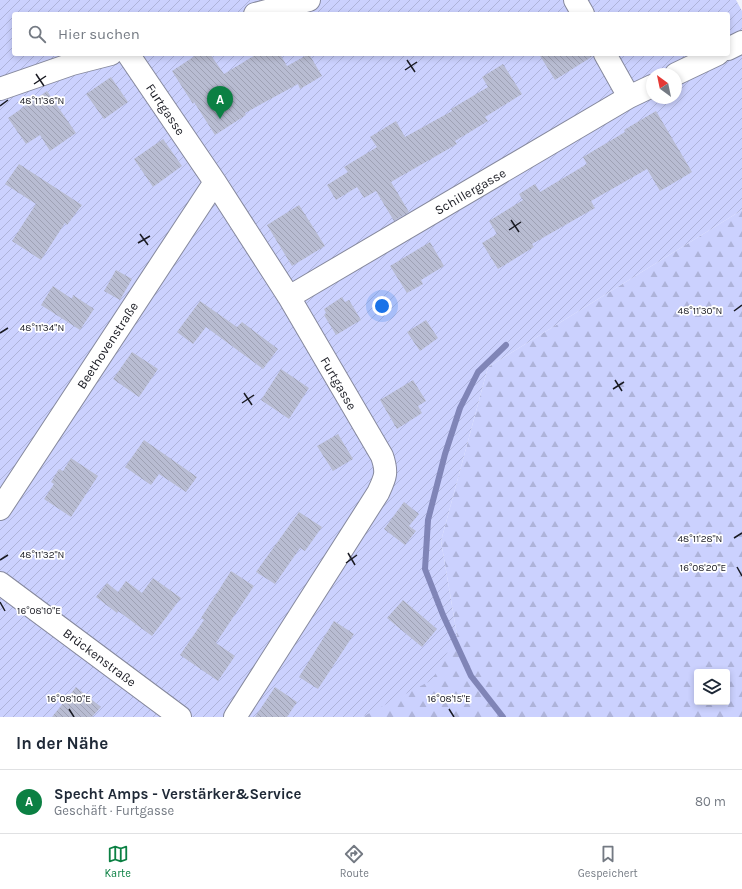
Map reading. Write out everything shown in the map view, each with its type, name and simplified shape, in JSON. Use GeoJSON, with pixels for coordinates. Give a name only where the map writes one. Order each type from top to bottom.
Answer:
{"type":"FeatureCollection","features":[{"type":"Feature","properties":{"kind":"street"},"geometry":{"type":"LineString","coordinates":[[263,12],[308,0]]}},
{"type":"Feature","properties":{"kind":"street"},"geometry":{"type":"LineString","coordinates":[[575,0],[582,12]]}},
{"type":"Feature","properties":{"kind":"street"},"geometry":{"type":"LineString","coordinates":[[730,48],[742,42]]}},
{"type":"Feature","properties":{"kind":"street"},"geometry":{"type":"LineString","coordinates":[[0,89],[72,64],[103,56]]}},
{"type":"Feature","properties":{"kind":"street","name":"Furtgasse"},"geometry":{"type":"LineString","coordinates":[[129,56],[215,182],[289,297],[382,456],[385,465],[386,477],[378,493],[235,717]]}},
{"type":"Feature","properties":{"kind":"street"},"geometry":{"type":"LineString","coordinates":[[607,56],[630,97]]}},
{"type":"Feature","properties":{"kind":"street"},"geometry":{"type":"LineString","coordinates":[[682,71],[714,56]]}},
{"type":"Feature","properties":{"kind":"street","name":"Schillergasse"},"geometry":{"type":"LineString","coordinates":[[289,297],[646,89]]}},
{"type":"Feature","properties":{"kind":"street","name":"Beethovenstraße"},"geometry":{"type":"LineString","coordinates":[[0,509],[215,182]]}},
{"type":"Feature","properties":{"kind":"street","name":"Brückenstraße"},"geometry":{"type":"LineString","coordinates":[[0,583],[180,717]]}},
{"type":"Feature","properties":{"kind":"green space"},"geometry":{"type":"Polygon","coordinates":[[[0,0],[736,0],[742,11],[742,210],[488,367],[441,541],[457,635],[432,680],[362,717],[0,717],[0,0]]]}},
{"type":"Feature","properties":{"kind":"green space"},"geometry":{"type":"Polygon","coordinates":[[[742,210],[742,717],[362,717],[375,709],[457,635],[441,541],[488,367],[742,210]]]}},
{"type":"Feature","properties":{"kind":"building"},"geometry":{"type":"Polygon","coordinates":[[[195,56],[211,56],[224,74],[254,56],[281,56],[287,66],[305,56],[310,56],[322,76],[300,89],[298,84],[245,113],[246,115],[215,135],[172,71],[195,56]]]}},
{"type":"Feature","properties":{"kind":"building"},"geometry":{"type":"Polygon","coordinates":[[[540,56],[593,56],[555,80],[540,56]]]}},
{"type":"Feature","properties":{"kind":"building"},"geometry":{"type":"Polygon","coordinates":[[[503,64],[522,94],[485,117],[488,121],[455,141],[457,144],[391,182],[409,212],[394,221],[376,191],[364,198],[357,187],[336,200],[327,185],[348,172],[344,167],[377,147],[370,137],[396,121],[405,137],[452,111],[451,109],[488,87],[482,77],[503,64]]]}},
{"type":"Feature","properties":{"kind":"building"},"geometry":{"type":"Polygon","coordinates":[[[111,77],[128,102],[104,119],[86,94],[111,77]]]}},
{"type":"Feature","properties":{"kind":"building"},"geometry":{"type":"Polygon","coordinates":[[[47,91],[76,133],[50,151],[40,135],[26,144],[8,118],[47,91]]]}},
{"type":"Feature","properties":{"kind":"building"},"geometry":{"type":"Polygon","coordinates":[[[656,111],[692,172],[660,191],[647,169],[591,201],[595,208],[532,244],[534,247],[498,269],[482,243],[497,234],[489,221],[523,200],[519,194],[535,184],[540,192],[587,164],[583,157],[625,132],[624,130],[656,111]]]}},
{"type":"Feature","properties":{"kind":"building"},"geometry":{"type":"Polygon","coordinates":[[[163,139],[182,166],[153,187],[134,159],[163,139]]]}},
{"type":"Feature","properties":{"kind":"building"},"geometry":{"type":"Polygon","coordinates":[[[19,164],[82,205],[67,225],[65,223],[41,260],[12,241],[36,204],[5,184],[19,164]]]}},
{"type":"Feature","properties":{"kind":"building"},"geometry":{"type":"Polygon","coordinates":[[[299,205],[325,246],[292,266],[267,225],[299,205]]]}},
{"type":"Feature","properties":{"kind":"building"},"geometry":{"type":"Polygon","coordinates":[[[430,242],[444,266],[421,280],[423,284],[407,293],[390,266],[430,242]]]}},
{"type":"Feature","properties":{"kind":"building"},"geometry":{"type":"Polygon","coordinates":[[[116,270],[132,279],[120,300],[104,291],[116,270]]]}},
{"type":"Feature","properties":{"kind":"building"},"geometry":{"type":"Polygon","coordinates":[[[53,286],[72,299],[73,295],[94,309],[80,330],[41,305],[53,286]]]}},
{"type":"Feature","properties":{"kind":"building"},"geometry":{"type":"Polygon","coordinates":[[[342,297],[345,302],[349,300],[361,320],[336,335],[324,315],[326,313],[324,309],[342,297]]]}},
{"type":"Feature","properties":{"kind":"building"},"geometry":{"type":"Polygon","coordinates":[[[200,301],[237,327],[242,322],[278,349],[263,369],[206,327],[193,344],[177,332],[200,301]]]}},
{"type":"Feature","properties":{"kind":"building"},"geometry":{"type":"Polygon","coordinates":[[[426,320],[438,338],[420,351],[407,332],[426,320]]]}},
{"type":"Feature","properties":{"kind":"building"},"geometry":{"type":"Polygon","coordinates":[[[132,352],[158,369],[139,397],[113,379],[132,352]]]}},
{"type":"Feature","properties":{"kind":"building"},"geometry":{"type":"Polygon","coordinates":[[[281,369],[309,388],[289,419],[261,400],[281,369]]]}},
{"type":"Feature","properties":{"kind":"building"},"geometry":{"type":"Polygon","coordinates":[[[413,380],[426,401],[418,406],[422,413],[397,429],[380,400],[413,380]]]}},
{"type":"Feature","properties":{"kind":"building"},"geometry":{"type":"Polygon","coordinates":[[[338,434],[353,459],[333,471],[317,446],[338,434]]]}},
{"type":"Feature","properties":{"kind":"building"},"geometry":{"type":"Polygon","coordinates":[[[144,440],[197,477],[186,492],[159,474],[151,485],[125,467],[144,440]]]}},
{"type":"Feature","properties":{"kind":"building"},"geometry":{"type":"Polygon","coordinates":[[[71,458],[98,476],[71,517],[44,499],[54,484],[51,482],[59,469],[63,471],[71,458]]]}},
{"type":"Feature","properties":{"kind":"building"},"geometry":{"type":"Polygon","coordinates":[[[404,502],[419,514],[409,526],[416,531],[405,545],[384,529],[404,502]]]}},
{"type":"Feature","properties":{"kind":"building"},"geometry":{"type":"Polygon","coordinates":[[[299,512],[322,527],[305,551],[300,548],[275,584],[256,572],[299,512]]]}},
{"type":"Feature","properties":{"kind":"building"},"geometry":{"type":"Polygon","coordinates":[[[231,571],[254,586],[216,643],[235,656],[218,681],[180,655],[204,620],[201,618],[231,571]]]}},
{"type":"Feature","properties":{"kind":"building"},"geometry":{"type":"Polygon","coordinates":[[[153,578],[181,598],[152,636],[96,597],[107,583],[118,592],[126,581],[142,593],[153,578]]]}},
{"type":"Feature","properties":{"kind":"building"},"geometry":{"type":"Polygon","coordinates":[[[403,600],[437,629],[422,647],[387,618],[403,600]]]}},
{"type":"Feature","properties":{"kind":"building"},"geometry":{"type":"Polygon","coordinates":[[[334,621],[354,634],[318,689],[299,677],[334,621]]]}},
{"type":"Feature","properties":{"kind":"building"},"geometry":{"type":"Polygon","coordinates":[[[76,687],[101,707],[92,717],[52,717],[76,687]]]}},
{"type":"Feature","properties":{"kind":"building"},"geometry":{"type":"Polygon","coordinates":[[[275,687],[297,702],[287,717],[255,717],[275,687]]]}},
{"type":"Feature","properties":{"kind":"waterway"},"geometry":{"type":"LineString","coordinates":[[503,717],[471,676],[443,615],[425,569],[428,520],[445,454],[460,408],[478,372],[506,345]]}},
{"type":"Feature","properties":{"kind":"place","name":"Specht Amps - Verstärker&Service"},"geometry":{"type":"Point","coordinates":[220,119]}}]}
